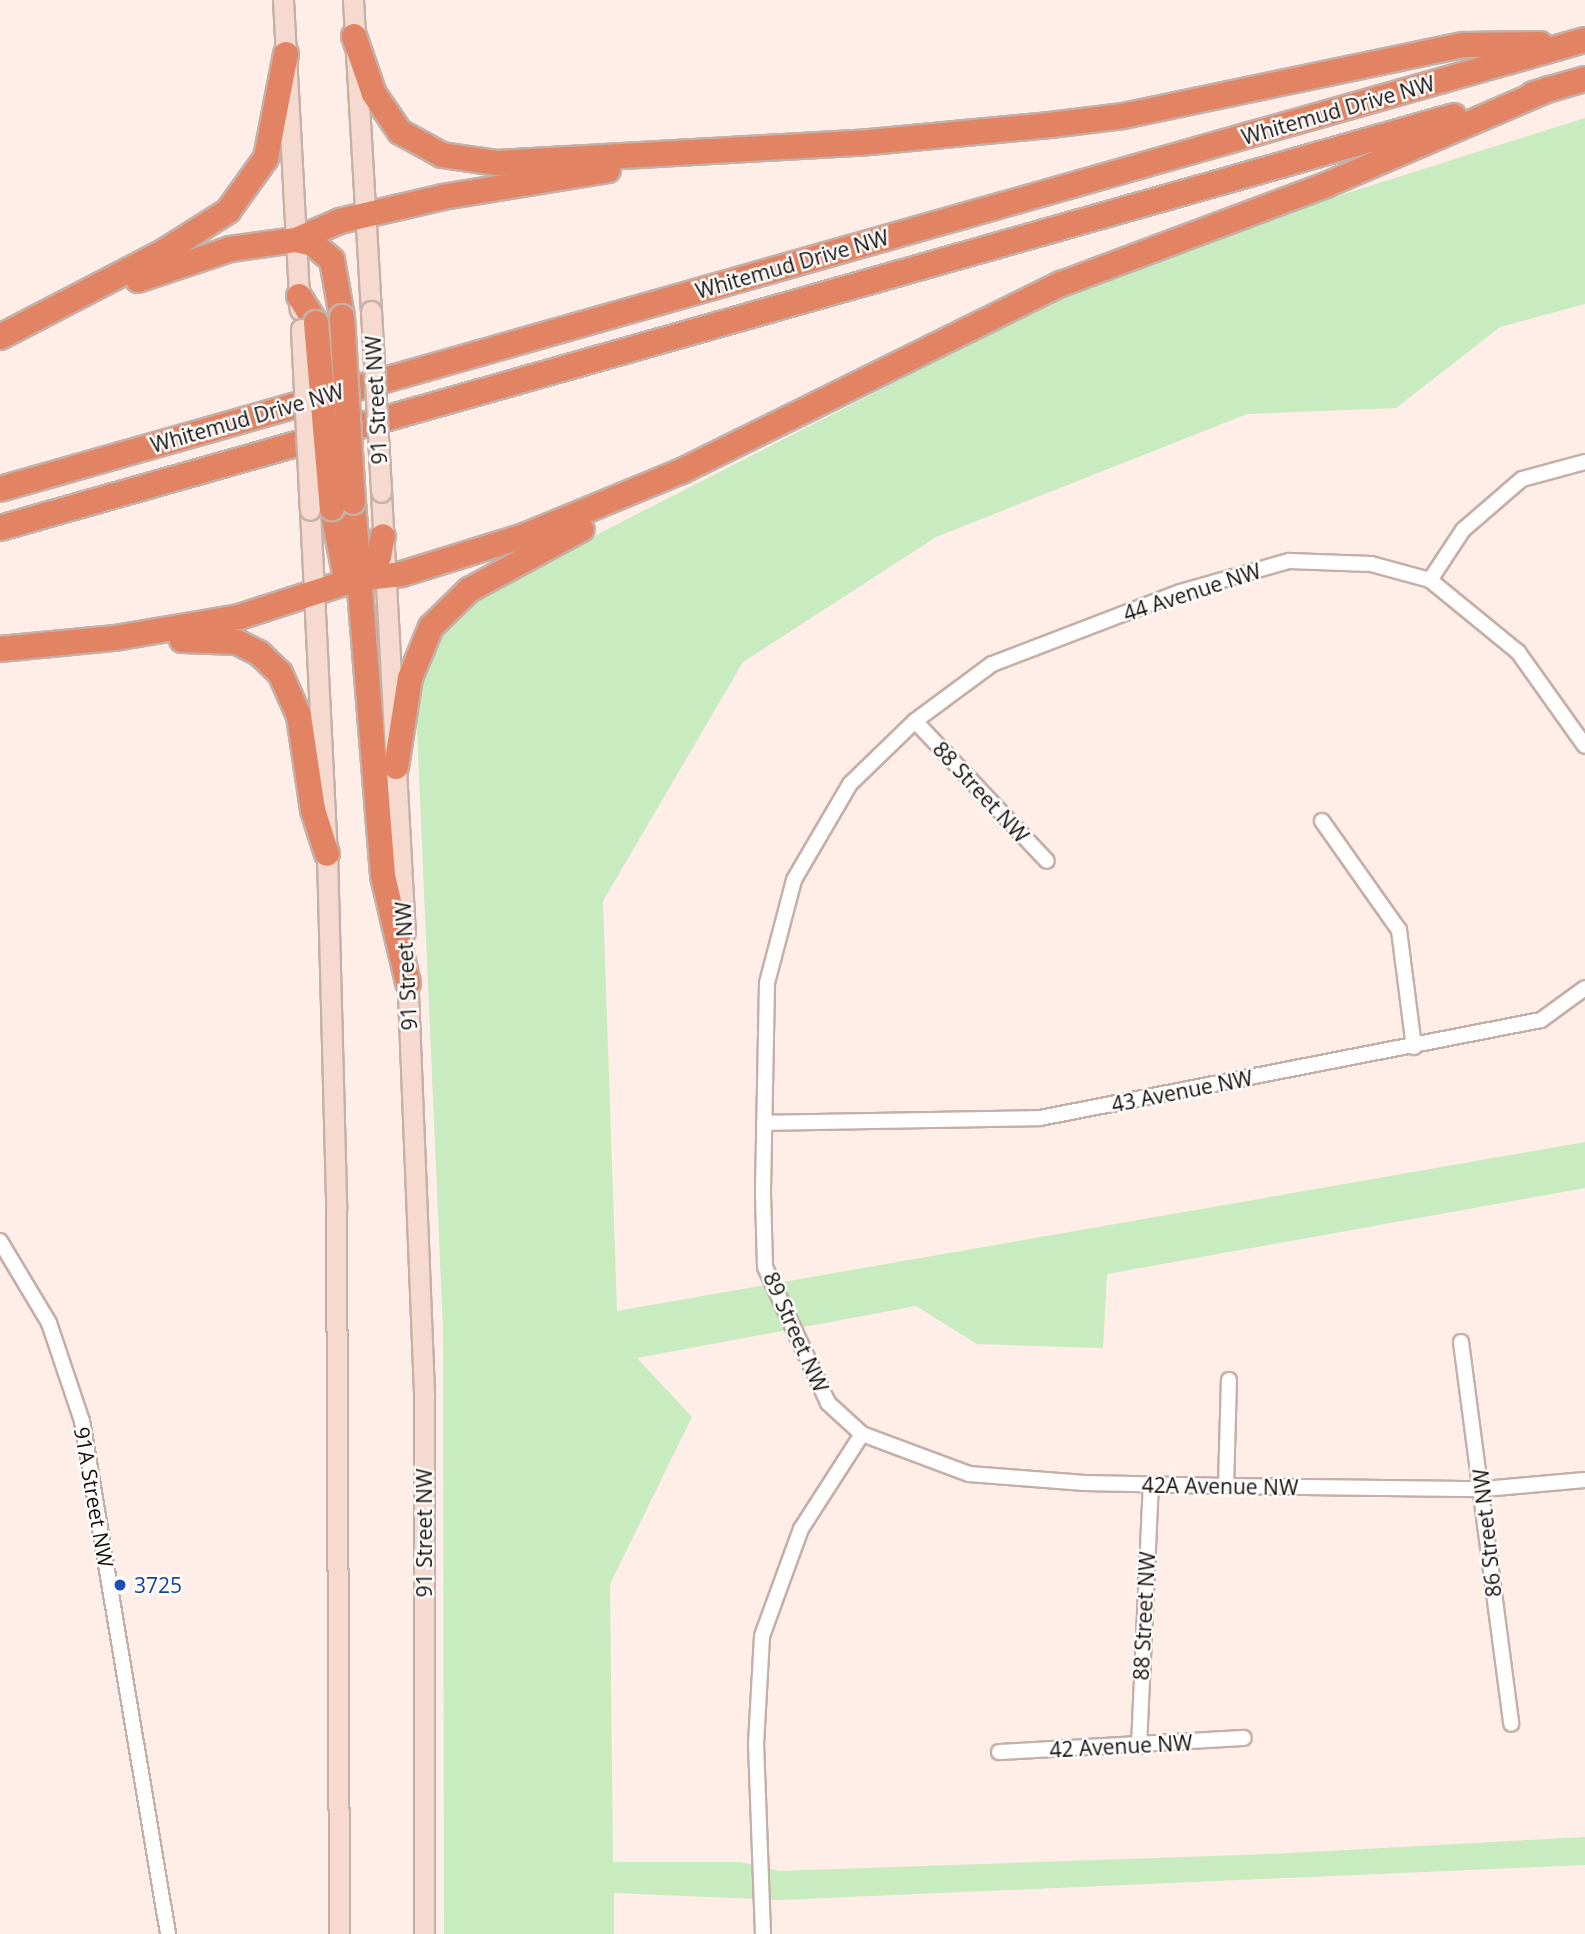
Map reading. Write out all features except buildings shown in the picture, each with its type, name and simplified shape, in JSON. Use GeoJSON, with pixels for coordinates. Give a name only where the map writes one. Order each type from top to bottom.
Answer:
{"type":"FeatureCollection","features":[{"type":"Feature","properties":{"kind":"highway"},"geometry":{"type":"LineString","coordinates":[[354,36],[374,94],[388,120],[411,142],[458,159],[498,163],[859,143],[1123,116],[1464,45],[1578,42]]}},
{"type":"Feature","properties":{"kind":"highway","name":"Whitemud Drive NW"},"geometry":{"type":"LineString","coordinates":[[0,489],[1578,42]]}},
{"type":"Feature","properties":{"kind":"highway"},"geometry":{"type":"LineString","coordinates":[[0,337],[165,251],[228,211],[266,158],[286,54]]}},
{"type":"Feature","properties":{"kind":"highway","name":"Whitemud Drive NW"},"geometry":{"type":"LineString","coordinates":[[0,528],[1585,79]]}},
{"type":"Feature","properties":{"kind":"highway"},"geometry":{"type":"LineString","coordinates":[[0,649],[115,638],[227,620],[316,595],[357,579],[387,576],[534,532],[682,471],[1061,284],[1326,185],[1549,89]]}},
{"type":"Feature","properties":{"kind":"highway"},"geometry":{"type":"LineString","coordinates":[[0,343],[167,269],[230,248],[296,240],[364,215],[443,197],[610,170],[806,155],[859,143]]}},
{"type":"Feature","properties":{"kind":"highway"},"geometry":{"type":"LineString","coordinates":[[296,240],[313,244],[332,260],[342,317],[332,507]]}},
{"type":"Feature","properties":{"kind":"highway"},"geometry":{"type":"LineString","coordinates":[[299,296],[309,326],[332,507],[357,579],[383,876],[408,983]]}},
{"type":"Feature","properties":{"kind":"highway"},"geometry":{"type":"LineString","coordinates":[[396,767],[415,659],[440,615],[485,579],[618,510],[682,471]]}},
{"type":"Feature","properties":{"kind":"highway"},"geometry":{"type":"LineString","coordinates":[[357,579],[379,556],[383,536]]}},
{"type":"Feature","properties":{"kind":"highway"},"geometry":{"type":"LineString","coordinates":[[115,638],[227,640],[247,646],[270,662],[288,685],[299,716],[313,810],[327,854]]}},
{"type":"Feature","properties":{"kind":"main road"},"geometry":{"type":"LineString","coordinates":[[283,0],[299,296]]}},
{"type":"Feature","properties":{"kind":"main road","name":"91 Street NW"},"geometry":{"type":"LineString","coordinates":[[353,0],[408,983],[424,1397],[424,1934]]}},
{"type":"Feature","properties":{"kind":"main road"},"geometry":{"type":"LineString","coordinates":[[332,507],[316,595],[327,854],[336,1209],[339,1934]]}},
{"type":"Feature","properties":{"kind":"street"},"geometry":{"type":"LineString","coordinates":[[1585,462],[1522,479],[1463,530],[1430,580],[1518,652],[1585,746]]}},
{"type":"Feature","properties":{"kind":"street","name":"44 Avenue NW"},"geometry":{"type":"LineString","coordinates":[[823,827],[850,784],[915,721],[992,664],[1180,592],[1289,561],[1371,564],[1430,580]]}},
{"type":"Feature","properties":{"kind":"street","name":"88 Street NW"},"geometry":{"type":"LineString","coordinates":[[915,721],[1047,861]]}},
{"type":"Feature","properties":{"kind":"street"},"geometry":{"type":"LineString","coordinates":[[1322,821],[1399,930],[1413,1047]]}},
{"type":"Feature","properties":{"kind":"street","name":"89 Street NW"},"geometry":{"type":"LineString","coordinates":[[823,827],[794,880],[767,983],[765,1267],[828,1403],[862,1434]]}},
{"type":"Feature","properties":{"kind":"street","name":"43 Avenue NW"},"geometry":{"type":"LineString","coordinates":[[764,1124],[1040,1118],[1541,1020],[1585,988]]}},
{"type":"Feature","properties":{"kind":"street","name":"91A Street NW"},"geometry":{"type":"LineString","coordinates":[[0,1241],[49,1323],[82,1421],[168,1934]]}},
{"type":"Feature","properties":{"kind":"street","name":"86 Street NW"},"geometry":{"type":"LineString","coordinates":[[1461,1342],[1484,1489],[1511,1724]]}},
{"type":"Feature","properties":{"kind":"street"},"geometry":{"type":"LineString","coordinates":[[1226,1486],[1229,1380]]}},
{"type":"Feature","properties":{"kind":"street"},"geometry":{"type":"LineString","coordinates":[[763,1934],[756,1744],[762,1636],[801,1529],[862,1434]]}},
{"type":"Feature","properties":{"kind":"street","name":"42A Avenue NW"},"geometry":{"type":"LineString","coordinates":[[862,1434],[969,1474],[1151,1485],[1484,1489],[1585,1480]]}},
{"type":"Feature","properties":{"kind":"street","name":"88 Street NW"},"geometry":{"type":"LineString","coordinates":[[1139,1746],[1151,1485]]}},
{"type":"Feature","properties":{"kind":"street","name":"42 Avenue NW"},"geometry":{"type":"LineString","coordinates":[[999,1752],[1244,1738]]}},
{"type":"Feature","properties":{"kind":"green space"},"geometry":{"type":"Polygon","coordinates":[[[1585,118],[1585,304],[1500,327],[1396,408],[1247,414],[936,537],[743,662],[603,901],[617,1311],[1585,1142],[1585,1188],[1107,1274],[1103,1348],[977,1344],[916,1306],[637,1358],[692,1417],[610,1584],[613,1862],[740,1862],[779,1871],[1272,1854],[1585,1837],[1585,1865],[779,1900],[614,1893],[614,1934],[444,1934],[443,1328],[416,707],[433,642],[467,601],[1046,305],[1265,219],[1585,118]]]}},
{"type":"Feature","properties":{"kind":"place","name":"3725"},"geometry":{"type":"Point","coordinates":[120,1585]}}]}
